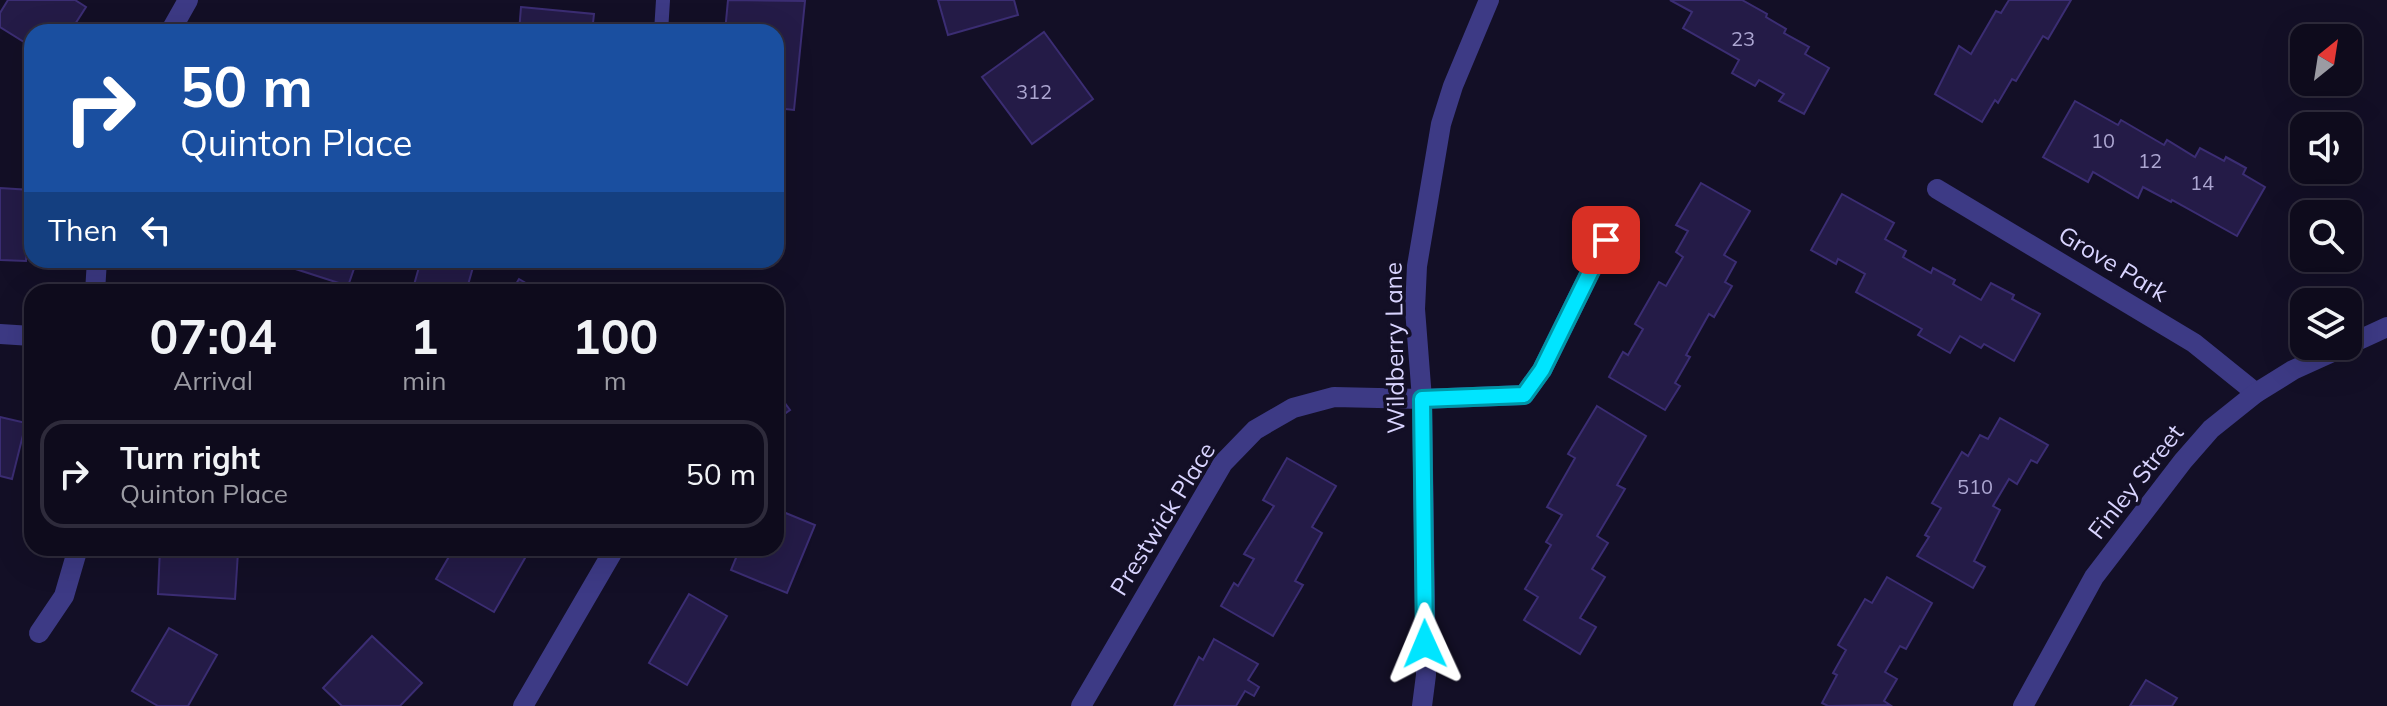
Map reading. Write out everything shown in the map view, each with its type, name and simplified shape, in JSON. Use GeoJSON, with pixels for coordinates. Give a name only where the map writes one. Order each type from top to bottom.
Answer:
{"type":"FeatureCollection","features":[{"type":"Feature","properties":{"kind":"street"},"geometry":{"type":"LineString","coordinates":[[174,24],[188,0]]}},
{"type":"Feature","properties":{"kind":"street","name":"Wildberry Lane"},"geometry":{"type":"LineString","coordinates":[[1422,706],[1426,675],[1422,399],[1415,309],[1421,235],[1441,124],[1453,86],[1489,0]]}},
{"type":"Feature","properties":{"kind":"street","name":"Grove Park"},"geometry":{"type":"LineString","coordinates":[[1937,189],[2194,343],[2256,393]]}},
{"type":"Feature","properties":{"kind":"street","name":"Prestwick Place"},"geometry":{"type":"LineString","coordinates":[[1081,706],[1223,463],[1255,430],[1293,408],[1334,397],[1422,399],[1524,395],[1542,370],[1606,240]]}},
{"type":"Feature","properties":{"kind":"street","name":"Finley Street"},"geometry":{"type":"LineString","coordinates":[[2362,339],[2387,327]]}},
{"type":"Feature","properties":{"kind":"street"},"geometry":{"type":"LineString","coordinates":[[0,334],[24,336]]}},
{"type":"Feature","properties":{"kind":"street","name":"Finley Street"},"geometry":{"type":"LineString","coordinates":[[2023,706],[2094,577],[2183,461],[2211,429],[2256,393],[2316,360]]}},
{"type":"Feature","properties":{"kind":"street"},"geometry":{"type":"LineString","coordinates":[[39,633],[64,596],[76,556]]}},
{"type":"Feature","properties":{"kind":"street"},"geometry":{"type":"LineString","coordinates":[[523,706],[610,556]]}},
{"type":"Feature","properties":{"kind":"lane"},"geometry":{"type":"LineString","coordinates":[[662,24],[663,0]]}},
{"type":"Feature","properties":{"kind":"building"},"geometry":{"type":"Polygon","coordinates":[[[8,0],[75,0],[86,7],[75,24],[24,24],[24,42],[0,27],[0,13],[8,0]]]}},
{"type":"Feature","properties":{"kind":"building"},"geometry":{"type":"Polygon","coordinates":[[[728,0],[805,1],[794,110],[784,109],[784,24],[726,24],[728,0]]]}},
{"type":"Feature","properties":{"kind":"building"},"geometry":{"type":"Polygon","coordinates":[[[938,0],[1014,0],[1018,15],[948,35],[938,0]]]}},
{"type":"Feature","properties":{"kind":"building"},"geometry":{"type":"Polygon","coordinates":[[[1670,0],[1742,0],[1767,14],[1766,17],[1786,29],[1784,33],[1809,47],[1805,54],[1829,68],[1804,114],[1779,101],[1784,94],[1759,80],[1755,86],[1732,73],[1739,60],[1683,28],[1692,12],[1670,0]]]}},
{"type":"Feature","properties":{"kind":"building"},"geometry":{"type":"Polygon","coordinates":[[[2009,0],[2071,0],[2048,39],[2043,36],[2016,81],[2012,79],[1982,122],[1935,94],[1959,46],[1971,54],[1996,11],[2001,13],[2009,0]]]}},
{"type":"Feature","properties":{"kind":"building"},"geometry":{"type":"Polygon","coordinates":[[[521,7],[594,14],[593,24],[520,24],[521,7]]]}},
{"type":"Feature","properties":{"kind":"building"},"geometry":{"type":"Polygon","coordinates":[[[1044,32],[1093,99],[1032,144],[982,77],[1044,32]]]}},
{"type":"Feature","properties":{"kind":"building"},"geometry":{"type":"Polygon","coordinates":[[[2075,101],[2118,125],[2121,120],[2164,145],[2167,140],[2195,157],[2200,148],[2246,168],[2243,174],[2265,187],[2237,236],[2143,187],[2138,198],[2093,172],[2088,182],[2043,157],[2075,101]]]}},
{"type":"Feature","properties":{"kind":"building"},"geometry":{"type":"Polygon","coordinates":[[[1701,183],[1750,211],[1724,255],[1736,262],[1725,282],[1732,286],[1714,317],[1709,314],[1686,355],[1690,357],[1675,383],[1680,386],[1665,410],[1609,377],[1623,352],[1628,355],[1643,329],[1635,324],[1659,282],[1666,286],[1683,257],[1676,252],[1688,231],[1676,225],[1701,183]]]}},
{"type":"Feature","properties":{"kind":"building"},"geometry":{"type":"Polygon","coordinates":[[[0,188],[24,190],[24,261],[0,260],[0,188]]]}},
{"type":"Feature","properties":{"kind":"building"},"geometry":{"type":"Polygon","coordinates":[[[1842,194],[1894,223],[1885,239],[1906,251],[1903,257],[1931,273],[1933,268],[1955,280],[1953,284],[1981,300],[1991,283],[2040,314],[2014,361],[1984,344],[1981,348],[1960,336],[1950,353],[1918,335],[1922,329],[1856,292],[1865,274],[1838,259],[1836,264],[1811,250],[1842,194]]]}},
{"type":"Feature","properties":{"kind":"building"},"geometry":{"type":"Polygon","coordinates":[[[292,268],[354,268],[349,284],[292,268]]]}},
{"type":"Feature","properties":{"kind":"building"},"geometry":{"type":"Polygon","coordinates":[[[419,268],[473,268],[468,284],[414,284],[419,268]]]}},
{"type":"Feature","properties":{"kind":"building"},"geometry":{"type":"Polygon","coordinates":[[[1597,406],[1646,436],[1617,485],[1625,489],[1597,536],[1608,543],[1592,569],[1605,577],[1580,618],[1596,627],[1580,654],[1524,620],[1538,597],[1525,589],[1551,545],[1546,542],[1562,515],[1547,507],[1575,458],[1568,454],[1597,406]]]}},
{"type":"Feature","properties":{"kind":"building"},"geometry":{"type":"Polygon","coordinates":[[[0,417],[24,423],[24,431],[12,479],[0,476],[0,417]]]}},
{"type":"Feature","properties":{"kind":"building"},"geometry":{"type":"Polygon","coordinates":[[[2000,418],[2048,445],[2037,463],[2031,460],[2017,484],[2009,479],[1993,506],[2000,510],[1974,561],[1985,567],[1973,588],[1917,556],[1941,508],[1932,503],[1962,452],[1968,456],[1980,435],[1988,439],[2000,418]]]}},
{"type":"Feature","properties":{"kind":"building"},"geometry":{"type":"Polygon","coordinates":[[[1287,458],[1336,486],[1312,527],[1322,533],[1295,581],[1303,585],[1273,636],[1221,606],[1234,583],[1238,586],[1254,559],[1244,554],[1274,506],[1263,500],[1287,458]]]}},
{"type":"Feature","properties":{"kind":"building"},"geometry":{"type":"Polygon","coordinates":[[[784,512],[815,525],[787,593],[731,570],[737,556],[784,556],[784,512]]]}},
{"type":"Feature","properties":{"kind":"building"},"geometry":{"type":"Polygon","coordinates":[[[160,556],[238,556],[235,599],[158,594],[160,556]]]}},
{"type":"Feature","properties":{"kind":"building"},"geometry":{"type":"Polygon","coordinates":[[[449,556],[525,558],[494,612],[436,579],[449,556]]]}},
{"type":"Feature","properties":{"kind":"building"},"geometry":{"type":"Polygon","coordinates":[[[1887,577],[1932,603],[1906,649],[1900,646],[1885,672],[1897,679],[1884,701],[1890,705],[1828,706],[1822,703],[1846,650],[1838,645],[1865,599],[1872,603],[1887,577]]]}},
{"type":"Feature","properties":{"kind":"building"},"geometry":{"type":"Polygon","coordinates":[[[689,594],[727,616],[687,685],[649,663],[689,594]]]}},
{"type":"Feature","properties":{"kind":"building"},"geometry":{"type":"Polygon","coordinates":[[[169,628],[217,655],[188,706],[158,706],[132,691],[169,628]]]}},
{"type":"Feature","properties":{"kind":"building"},"geometry":{"type":"Polygon","coordinates":[[[372,636],[422,683],[400,706],[342,706],[323,688],[372,636]]]}},
{"type":"Feature","properties":{"kind":"building"},"geometry":{"type":"Polygon","coordinates":[[[1214,639],[1258,664],[1248,680],[1259,687],[1254,696],[1245,691],[1236,706],[1174,706],[1199,657],[1203,660],[1214,639]]]}},
{"type":"Feature","properties":{"kind":"building"},"geometry":{"type":"Polygon","coordinates":[[[2146,680],[2177,698],[2172,706],[2130,706],[2146,680]]]}},
{"type":"Feature","properties":{"kind":"route"},"geometry":{"type":"LineString","coordinates":[[1425,644],[1422,399],[1524,395],[1542,370],[1606,240]]}}]}
